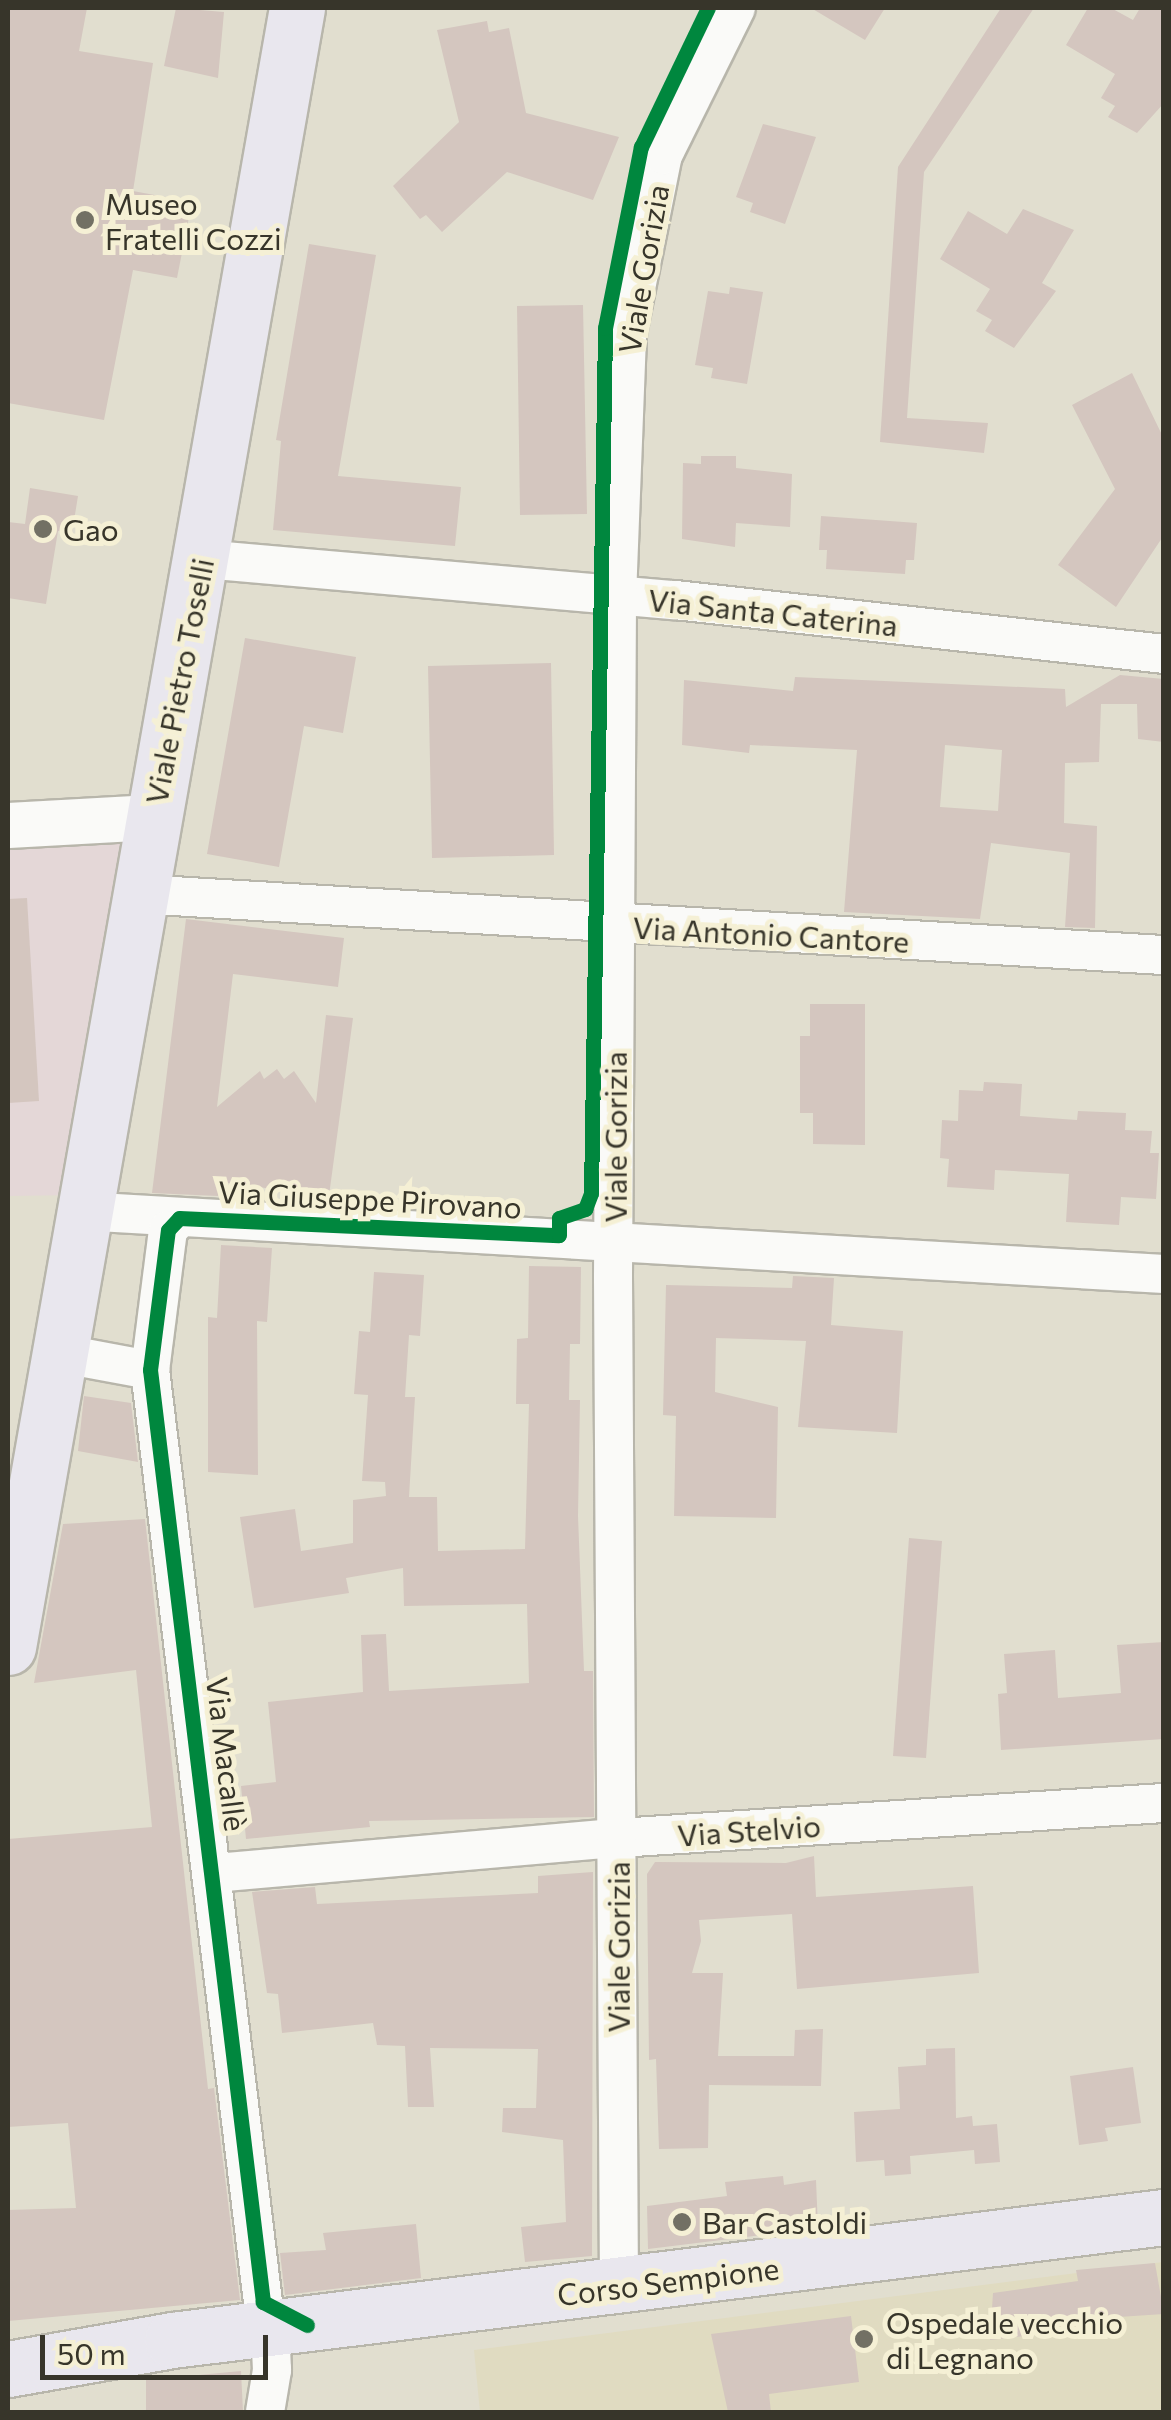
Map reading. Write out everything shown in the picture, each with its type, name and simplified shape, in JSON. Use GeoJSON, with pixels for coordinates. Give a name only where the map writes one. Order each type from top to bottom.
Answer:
{"type":"FeatureCollection","features":[{"type":"Feature","properties":{"kind":"main road","name":"Viale Pietro Toselli"},"geometry":{"type":"LineString","coordinates":[[8,1647],[81,1211],[203,559],[297,8]]}},
{"type":"Feature","properties":{"kind":"main road","name":"Corso Sempione"},"geometry":{"type":"LineString","coordinates":[[8,2369],[172,2340],[267,2315],[619,2288],[1164,2217]]}},
{"type":"Feature","properties":{"kind":"main road","name":"Corso Sempione"},"geometry":{"type":"LineString","coordinates":[[8,2343],[172,2340]]}},
{"type":"Feature","properties":{"kind":"street","name":"Viale Gorizia"},"geometry":{"type":"LineString","coordinates":[[619,2288],[617,597],[627,333],[659,173],[736,8]]}},
{"type":"Feature","properties":{"kind":"street","name":"Via Santa Caterina"},"geometry":{"type":"LineString","coordinates":[[203,559],[1164,654]]}},
{"type":"Feature","properties":{"kind":"street"},"geometry":{"type":"LineString","coordinates":[[8,824],[152,817]]}},
{"type":"Feature","properties":{"kind":"street","name":"Via Antonio Cantore"},"geometry":{"type":"LineString","coordinates":[[138,894],[616,926],[1164,955]]}},
{"type":"Feature","properties":{"kind":"street","name":"Via Giuseppe Pirovano"},"geometry":{"type":"LineString","coordinates":[[81,1211],[615,1239],[1164,1274]]}},
{"type":"Feature","properties":{"kind":"street","name":"Via Macallè"},"geometry":{"type":"LineString","coordinates":[[179,1218],[168,1230],[150,1370],[267,2315],[264,2412]]}},
{"type":"Feature","properties":{"kind":"street"},"geometry":{"type":"LineString","coordinates":[[58,1353],[150,1370]]}},
{"type":"Feature","properties":{"kind":"street","name":"Via Stelvio"},"geometry":{"type":"LineString","coordinates":[[215,1873],[618,1838],[1164,1803]]}},
{"type":"Feature","properties":{"kind":"shaded area"},"geometry":{"type":"Polygon","coordinates":[[[144,821],[78,1195],[8,1196],[8,830],[144,821]]]}},
{"type":"Feature","properties":{"kind":"shaded area","name":"Ospedale vecchio di Legnano"},"geometry":{"type":"Polygon","coordinates":[[[1163,2262],[1163,2412],[480,2412],[474,2350],[1163,2262]]]}},
{"type":"Feature","properties":{"kind":"building"},"geometry":{"type":"Polygon","coordinates":[[[8,8],[87,8],[79,51],[153,63],[133,191],[192,202],[177,278],[133,270],[104,420],[8,403],[8,8]]]}},
{"type":"Feature","properties":{"kind":"building"},"geometry":{"type":"Polygon","coordinates":[[[176,8],[224,12],[218,78],[164,66],[176,8]]]}},
{"type":"Feature","properties":{"kind":"building"},"geometry":{"type":"Polygon","coordinates":[[[811,8],[885,8],[865,40],[811,8]]]}},
{"type":"Feature","properties":{"kind":"building"},"geometry":{"type":"Polygon","coordinates":[[[1001,8],[1034,8],[924,172],[907,418],[988,423],[984,453],[880,442],[898,167],[1001,8]]]}},
{"type":"Feature","properties":{"kind":"building"},"geometry":{"type":"Polygon","coordinates":[[[1088,8],[1111,8],[1133,20],[1140,8],[1164,8],[1164,103],[1137,133],[1108,117],[1115,106],[1101,98],[1115,74],[1066,45],[1088,8]]]}},
{"type":"Feature","properties":{"kind":"building"},"geometry":{"type":"Polygon","coordinates":[[[487,21],[489,32],[509,28],[526,113],[619,137],[593,200],[507,172],[442,232],[426,215],[420,219],[393,186],[459,122],[437,30],[487,21]]]}},
{"type":"Feature","properties":{"kind":"building"},"geometry":{"type":"Polygon","coordinates":[[[763,124],[816,137],[785,224],[750,212],[753,203],[736,197],[763,124]]]}},
{"type":"Feature","properties":{"kind":"building"},"geometry":{"type":"Polygon","coordinates":[[[1023,209],[1074,230],[1042,283],[1056,291],[1014,348],[985,331],[992,320],[976,311],[990,289],[940,259],[968,211],[1007,234],[1023,209]]]}},
{"type":"Feature","properties":{"kind":"building"},"geometry":{"type":"Polygon","coordinates":[[[309,244],[376,255],[338,476],[461,487],[455,546],[273,530],[281,441],[276,440],[309,244]]]}},
{"type":"Feature","properties":{"kind":"building"},"geometry":{"type":"Polygon","coordinates":[[[730,287],[763,292],[747,384],[711,378],[713,368],[695,365],[708,291],[729,294],[730,287]]]}},
{"type":"Feature","properties":{"kind":"building"},"geometry":{"type":"Polygon","coordinates":[[[583,305],[587,514],[520,515],[517,306],[583,305]]]}},
{"type":"Feature","properties":{"kind":"building"},"geometry":{"type":"Polygon","coordinates":[[[1132,373],[1164,439],[1164,535],[1116,607],[1058,565],[1115,489],[1072,405],[1132,373]]]}},
{"type":"Feature","properties":{"kind":"building"},"geometry":{"type":"Polygon","coordinates":[[[701,456],[736,456],[736,468],[792,474],[790,527],[736,523],[735,547],[682,539],[683,463],[701,464],[701,456]]]}},
{"type":"Feature","properties":{"kind":"building"},"geometry":{"type":"Polygon","coordinates":[[[30,488],[78,496],[72,533],[58,531],[46,604],[8,598],[8,522],[25,524],[30,488]]]}},
{"type":"Feature","properties":{"kind":"building"},"geometry":{"type":"Polygon","coordinates":[[[821,516],[917,523],[914,560],[906,560],[905,574],[826,569],[827,550],[819,550],[821,516]]]}},
{"type":"Feature","properties":{"kind":"building"},"geometry":{"type":"Polygon","coordinates":[[[245,638],[356,657],[343,733],[304,726],[279,867],[207,854],[245,638]]]}},
{"type":"Feature","properties":{"kind":"building"},"geometry":{"type":"Polygon","coordinates":[[[551,663],[554,855],[432,858],[428,666],[551,663]]]}},
{"type":"Feature","properties":{"kind":"building"},"geometry":{"type":"Polygon","coordinates":[[[1120,675],[1164,679],[1164,742],[1138,739],[1137,704],[1101,704],[1099,762],[1065,763],[1064,823],[1097,826],[1095,928],[1065,927],[1070,853],[991,843],[980,919],[844,912],[857,750],[750,745],[749,753],[682,745],[684,680],[793,691],[795,677],[1065,689],[1066,707],[1120,675]],[[945,745],[940,807],[998,811],[1002,750],[945,745]]]}},
{"type":"Feature","properties":{"kind":"building"},"geometry":{"type":"Polygon","coordinates":[[[27,898],[39,1101],[8,1103],[8,899],[27,898]]]}},
{"type":"Feature","properties":{"kind":"building"},"geometry":{"type":"Polygon","coordinates":[[[186,919],[344,938],[338,987],[233,974],[217,1107],[260,1071],[264,1079],[277,1069],[284,1079],[294,1071],[316,1103],[326,1015],[353,1018],[328,1203],[295,1201],[296,1192],[219,1182],[218,1196],[152,1193],[186,919]]]}},
{"type":"Feature","properties":{"kind":"building"},"geometry":{"type":"Polygon","coordinates":[[[810,1004],[865,1004],[865,1145],[813,1144],[813,1113],[800,1113],[800,1036],[810,1036],[810,1004]]]}},
{"type":"Feature","properties":{"kind":"building"},"geometry":{"type":"Polygon","coordinates":[[[984,1082],[1022,1084],[1020,1116],[1077,1120],[1078,1111],[1126,1113],[1125,1130],[1152,1131],[1150,1153],[1159,1153],[1156,1199],[1121,1197],[1119,1225],[1066,1222],[1069,1174],[995,1170],[994,1190],[947,1187],[949,1159],[940,1158],[942,1120],[958,1121],[959,1090],[983,1091],[984,1082]]]}},
{"type":"Feature","properties":{"kind":"building"},"geometry":{"type":"Polygon","coordinates":[[[221,1245],[272,1248],[267,1322],[257,1321],[258,1475],[208,1472],[208,1317],[217,1318],[221,1245]]]}},
{"type":"Feature","properties":{"kind":"building"},"geometry":{"type":"Polygon","coordinates":[[[529,1266],[581,1267],[580,1344],[570,1344],[569,1400],[580,1400],[578,1516],[584,1671],[593,1671],[594,1817],[369,1821],[370,1827],[246,1839],[241,1786],[276,1782],[268,1702],[363,1692],[361,1635],[386,1634],[389,1691],[529,1683],[527,1604],[404,1606],[403,1568],[346,1578],[349,1593],[254,1608],[240,1517],[295,1509],[301,1551],[353,1543],[353,1500],[386,1496],[385,1482],[362,1481],[368,1395],[354,1394],[359,1331],[370,1332],[374,1272],[424,1275],[420,1336],[409,1335],[405,1397],[415,1397],[409,1497],[437,1497],[438,1551],[525,1549],[529,1404],[516,1404],[517,1339],[528,1338],[529,1266]]]}},
{"type":"Feature","properties":{"kind":"building"},"geometry":{"type":"Polygon","coordinates":[[[793,1276],[834,1278],[831,1325],[903,1331],[897,1433],[798,1427],[806,1341],[716,1338],[715,1392],[778,1407],[776,1518],[674,1516],[676,1416],[663,1415],[666,1285],[792,1288],[793,1276]]]}},
{"type":"Feature","properties":{"kind":"building"},"geometry":{"type":"Polygon","coordinates":[[[84,1396],[131,1403],[138,1462],[78,1451],[84,1396]]]}},
{"type":"Feature","properties":{"kind":"building"},"geometry":{"type":"Polygon","coordinates":[[[145,1519],[208,2089],[214,2088],[240,2300],[8,2321],[8,2210],[76,2208],[68,2123],[8,2127],[8,1839],[152,1827],[136,1670],[34,1683],[63,1524],[145,1519]]]}},
{"type":"Feature","properties":{"kind":"building"},"geometry":{"type":"Polygon","coordinates":[[[909,1538],[942,1541],[926,1758],[893,1756],[909,1538]]]}},
{"type":"Feature","properties":{"kind":"building"},"geometry":{"type":"Polygon","coordinates":[[[1164,1642],[1164,1739],[1001,1750],[998,1694],[1007,1693],[1004,1654],[1055,1650],[1058,1698],[1121,1693],[1117,1645],[1164,1642]]]}},
{"type":"Feature","properties":{"kind":"building"},"geometry":{"type":"Polygon","coordinates":[[[814,1856],[816,1897],[973,1886],[979,1973],[797,1989],[792,1914],[699,1920],[701,1941],[692,1973],[723,1973],[718,2056],[794,2056],[795,2030],[823,2029],[821,2086],[709,2085],[708,2148],[659,2149],[656,2059],[649,2060],[647,1874],[655,1862],[786,1863],[814,1856]]]}},
{"type":"Feature","properties":{"kind":"building"},"geometry":{"type":"Polygon","coordinates":[[[593,1872],[592,2256],[525,2262],[521,2227],[566,2222],[563,2140],[502,2132],[503,2108],[536,2108],[538,2049],[430,2048],[434,2107],[408,2107],[405,2046],[377,2045],[373,2023],[282,2033],[278,1994],[267,1993],[252,1892],[315,1887],[317,1904],[538,1893],[538,1876],[593,1872]]]}},
{"type":"Feature","properties":{"kind":"building"},"geometry":{"type":"Polygon","coordinates":[[[955,2048],[956,2118],[972,2116],[973,2126],[997,2124],[1000,2162],[975,2164],[974,2150],[910,2156],[911,2174],[885,2176],[884,2160],[856,2162],[854,2112],[900,2109],[898,2067],[926,2065],[926,2049],[955,2048]]]}},
{"type":"Feature","properties":{"kind":"building"},"geometry":{"type":"Polygon","coordinates":[[[1133,2067],[1141,2123],[1105,2128],[1108,2141],[1079,2145],[1070,2076],[1133,2067]]]}},
{"type":"Feature","properties":{"kind":"building"},"geometry":{"type":"Polygon","coordinates":[[[783,2176],[784,2185],[816,2180],[818,2228],[648,2249],[647,2206],[727,2196],[725,2182],[783,2176]]]}},
{"type":"Feature","properties":{"kind":"building"},"geometry":{"type":"Polygon","coordinates":[[[416,2224],[421,2278],[285,2295],[280,2253],[326,2250],[323,2233],[416,2224]]]}},
{"type":"Feature","properties":{"kind":"building"},"geometry":{"type":"Polygon","coordinates":[[[1155,2263],[1164,2314],[1042,2322],[1043,2334],[990,2340],[993,2293],[1078,2281],[1076,2270],[1155,2263]]]}},
{"type":"Feature","properties":{"kind":"building"},"geometry":{"type":"Polygon","coordinates":[[[851,2316],[859,2382],[769,2394],[771,2412],[728,2412],[711,2334],[851,2316]]]}},
{"type":"Feature","properties":{"kind":"building"},"geometry":{"type":"Polygon","coordinates":[[[241,2371],[243,2412],[146,2412],[146,2380],[241,2371]]]}},
{"type":"Feature","properties":{"kind":"cycle path"},"geometry":{"type":"LineString","coordinates":[[307,2325],[263,2302],[150,1370],[168,1230],[179,1218],[559,1235],[559,1218],[585,1209],[591,1193],[605,328],[641,147],[708,8]]}},
{"type":"Feature","properties":{"kind":"place","name":"Museo Fratelli Cozzi"},"geometry":{"type":"Point","coordinates":[85,220]}},
{"type":"Feature","properties":{"kind":"place","name":"Gao"},"geometry":{"type":"Point","coordinates":[43,529]}},
{"type":"Feature","properties":{"kind":"place","name":"Bar Castoldi"},"geometry":{"type":"Point","coordinates":[682,2222]}},
{"type":"Feature","properties":{"kind":"place","name":"Ospedale vecchio di Legnano"},"geometry":{"type":"Point","coordinates":[864,2339]}}]}
